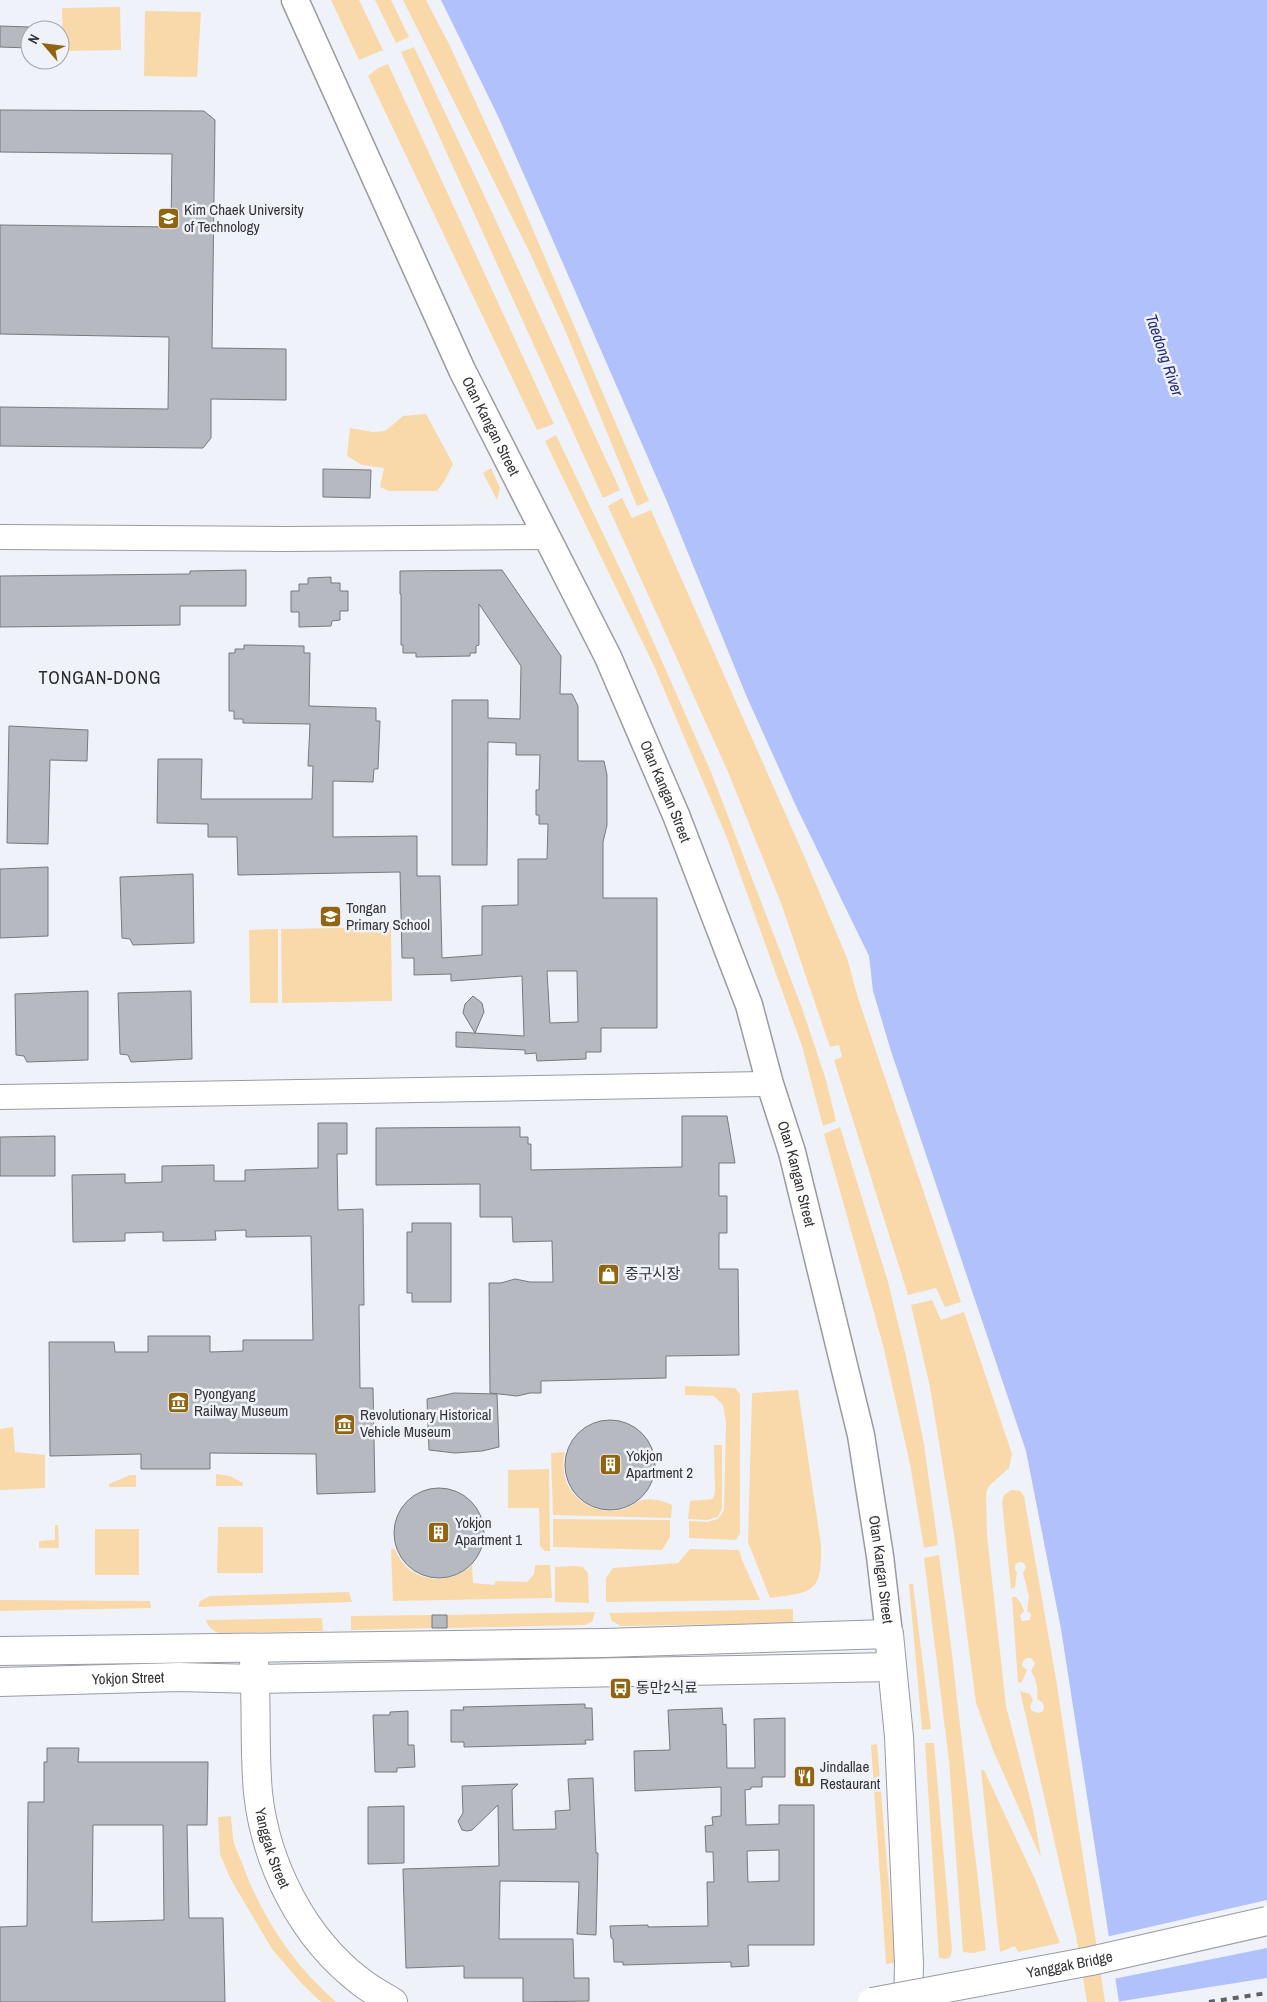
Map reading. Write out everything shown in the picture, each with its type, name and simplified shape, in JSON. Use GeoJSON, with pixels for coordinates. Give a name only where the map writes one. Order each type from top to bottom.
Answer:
{"type":"FeatureCollection","features":[{"type":"Feature","properties":{"kind":"main road","name":"Otan Kangan Street"},"geometry":{"type":"LineString","coordinates":[[295,0],[462,370],[608,657],[676,815],[749,1005],[770,1084],[792,1152],[861,1435],[880,1556],[889,1634]]}},
{"type":"Feature","properties":{"kind":"main road","name":"Yokjon Street"},"geometry":{"type":"LineString","coordinates":[[0,1651],[604,1643],[889,1634]]}},
{"type":"Feature","properties":{"kind":"main road"},"geometry":{"type":"LineString","coordinates":[[889,1634],[899,1747],[909,1964],[908,2002]]}},
{"type":"Feature","properties":{"kind":"main road","name":"Yanggak Street"},"geometry":{"type":"LineString","coordinates":[[253,1648],[258,1793],[270,1854],[296,1907],[309,1928],[325,1948],[361,1983],[393,2002]]}},
{"type":"Feature","properties":{"kind":"main road","name":"Yokjon Street"},"geometry":{"type":"LineString","coordinates":[[0,1682],[179,1676],[255,1679],[892,1667]]}},
{"type":"Feature","properties":{"kind":"main road","name":"Yanggak Bridge"},"geometry":{"type":"LineString","coordinates":[[872,2002],[1091,1961],[1267,1921]]}},
{"type":"Feature","properties":{"kind":"street"},"geometry":{"type":"LineString","coordinates":[[0,538],[285,539],[546,537]]}},
{"type":"Feature","properties":{"kind":"street"},"geometry":{"type":"LineString","coordinates":[[0,1097],[770,1084]]}},
{"type":"Feature","properties":{"kind":"shaded area"},"geometry":{"type":"Polygon","coordinates":[[[331,0],[359,0],[383,50],[359,60],[331,0]]]}},
{"type":"Feature","properties":{"kind":"shaded area"},"geometry":{"type":"Polygon","coordinates":[[[375,0],[391,0],[409,37],[396,43],[375,0]]]}},
{"type":"Feature","properties":{"kind":"shaded area"},"geometry":{"type":"Polygon","coordinates":[[[403,0],[426,0],[449,44],[516,190],[649,501],[637,506],[565,330],[529,251],[403,0]]]}},
{"type":"Feature","properties":{"kind":"shaded area"},"geometry":{"type":"Polygon","coordinates":[[[120,7],[121,50],[70,51],[70,20],[62,20],[62,8],[120,7]]]}},
{"type":"Feature","properties":{"kind":"shaded area"},"geometry":{"type":"Polygon","coordinates":[[[145,11],[201,12],[197,77],[144,76],[145,11]]]}},
{"type":"Feature","properties":{"kind":"shaded area"},"geometry":{"type":"Polygon","coordinates":[[[414,47],[620,490],[603,498],[401,52],[414,47]]]}},
{"type":"Feature","properties":{"kind":"shaded area"},"geometry":{"type":"Polygon","coordinates":[[[388,64],[554,424],[537,430],[368,76],[378,68],[388,64]]]}},
{"type":"Feature","properties":{"kind":"shaded area"},"geometry":{"type":"Polygon","coordinates":[[[426,414],[453,464],[437,491],[389,491],[380,487],[384,468],[362,465],[347,456],[350,428],[373,432],[385,431],[403,416],[426,414]]]}},
{"type":"Feature","properties":{"kind":"shaded area"},"geometry":{"type":"Polygon","coordinates":[[[556,435],[633,596],[711,772],[802,1008],[826,1080],[836,1121],[823,1126],[802,1046],[727,838],[654,666],[545,441],[556,435]]]}},
{"type":"Feature","properties":{"kind":"shaded area"},"geometry":{"type":"Polygon","coordinates":[[[491,468],[500,488],[497,500],[483,473],[491,468]]]}},
{"type":"Feature","properties":{"kind":"shaded area"},"geometry":{"type":"Polygon","coordinates":[[[622,498],[632,518],[651,510],[805,858],[847,958],[858,998],[961,1302],[945,1307],[936,1288],[908,1295],[834,1060],[842,1057],[839,1045],[830,1047],[781,903],[728,772],[608,506],[622,498]]]}},
{"type":"Feature","properties":{"kind":"shaded area"},"geometry":{"type":"Polygon","coordinates":[[[391,927],[392,1001],[282,1003],[281,929],[391,927]]]}},
{"type":"Feature","properties":{"kind":"shaded area"},"geometry":{"type":"Polygon","coordinates":[[[278,929],[278,1003],[250,1003],[249,930],[278,929]]]}},
{"type":"Feature","properties":{"kind":"shaded area"},"geometry":{"type":"Polygon","coordinates":[[[840,1127],[888,1282],[906,1356],[924,1444],[938,1545],[924,1548],[910,1464],[883,1345],[824,1134],[840,1127]]]}},
{"type":"Feature","properties":{"kind":"shaded area"},"geometry":{"type":"Polygon","coordinates":[[[932,1300],[941,1320],[964,1312],[1012,1454],[1009,1468],[989,1486],[986,1493],[987,1535],[1006,1706],[1033,1810],[1041,1858],[993,1750],[976,1703],[954,1535],[930,1387],[911,1305],[932,1300]]]}},
{"type":"Feature","properties":{"kind":"shaded area"},"geometry":{"type":"Polygon","coordinates":[[[685,1386],[735,1388],[740,1394],[740,1533],[736,1540],[689,1538],[689,1521],[707,1522],[718,1519],[724,1510],[726,1423],[723,1405],[714,1396],[685,1395],[685,1386]]]}},
{"type":"Feature","properties":{"kind":"shaded area"},"geometry":{"type":"Polygon","coordinates":[[[798,1390],[821,1545],[820,1573],[817,1581],[806,1591],[770,1598],[748,1542],[752,1393],[798,1390]]]}},
{"type":"Feature","properties":{"kind":"shaded area"},"geometry":{"type":"Polygon","coordinates":[[[13,1427],[15,1452],[45,1455],[45,1488],[0,1490],[0,1429],[13,1427]]]}},
{"type":"Feature","properties":{"kind":"shaded area"},"geometry":{"type":"Polygon","coordinates":[[[714,1445],[722,1445],[722,1508],[718,1517],[707,1520],[688,1519],[690,1501],[713,1499],[715,1491],[714,1445]]]}},
{"type":"Feature","properties":{"kind":"shaded area"},"geometry":{"type":"Polygon","coordinates":[[[565,1452],[564,1471],[568,1485],[575,1495],[587,1505],[601,1510],[616,1511],[642,1500],[657,1500],[672,1505],[671,1518],[553,1515],[551,1453],[565,1452]]]}},
{"type":"Feature","properties":{"kind":"shaded area"},"geometry":{"type":"Polygon","coordinates":[[[549,1469],[550,1551],[545,1551],[540,1546],[539,1508],[508,1508],[508,1470],[549,1469]]]}},
{"type":"Feature","properties":{"kind":"shaded area"},"geometry":{"type":"Polygon","coordinates":[[[216,1474],[230,1476],[243,1483],[243,1486],[216,1486],[216,1474]]]}},
{"type":"Feature","properties":{"kind":"shaded area"},"geometry":{"type":"Polygon","coordinates":[[[130,1475],[136,1475],[136,1487],[109,1487],[109,1484],[130,1475]]]}},
{"type":"Feature","properties":{"kind":"shaded area"},"geometry":{"type":"Polygon","coordinates":[[[1011,1490],[1020,1491],[1024,1496],[1056,1679],[1105,2002],[1087,2002],[1076,1936],[1020,1691],[1030,1694],[1033,1700],[1030,1707],[1032,1711],[1039,1713],[1043,1711],[1044,1706],[1042,1702],[1037,1699],[1037,1685],[1031,1671],[1035,1663],[1031,1658],[1026,1658],[1023,1661],[1022,1666],[1027,1670],[1022,1682],[1018,1683],[1012,1597],[1016,1597],[1021,1603],[1024,1611],[1020,1616],[1022,1621],[1030,1620],[1031,1614],[1027,1611],[1029,1597],[1023,1573],[1026,1568],[1024,1563],[1019,1562],[1015,1565],[1017,1572],[1015,1587],[1011,1589],[1002,1502],[1004,1495],[1011,1490]]]}},
{"type":"Feature","properties":{"kind":"shaded area"},"geometry":{"type":"Polygon","coordinates":[[[553,1519],[670,1520],[670,1537],[662,1550],[553,1547],[553,1519]]]}},
{"type":"Feature","properties":{"kind":"shaded area"},"geometry":{"type":"Polygon","coordinates":[[[55,1525],[58,1525],[59,1548],[39,1548],[39,1541],[55,1540],[55,1525]]]}},
{"type":"Feature","properties":{"kind":"shaded area"},"geometry":{"type":"Polygon","coordinates":[[[218,1527],[263,1527],[263,1573],[217,1573],[218,1527]]]}},
{"type":"Feature","properties":{"kind":"shaded area"},"geometry":{"type":"Polygon","coordinates":[[[95,1529],[139,1529],[139,1575],[95,1575],[95,1529]]]}},
{"type":"Feature","properties":{"kind":"shaded area"},"geometry":{"type":"Polygon","coordinates":[[[391,1549],[394,1549],[409,1569],[427,1578],[436,1579],[455,1576],[472,1565],[473,1583],[494,1585],[496,1581],[527,1582],[534,1574],[535,1565],[550,1565],[552,1598],[393,1601],[391,1549]]]}},
{"type":"Feature","properties":{"kind":"shaded area"},"geometry":{"type":"Polygon","coordinates":[[[690,1549],[739,1550],[760,1600],[606,1602],[606,1578],[613,1568],[678,1563],[690,1549]]]}},
{"type":"Feature","properties":{"kind":"shaded area"},"geometry":{"type":"Polygon","coordinates":[[[939,1555],[986,1950],[974,1953],[963,1952],[949,1761],[924,1558],[939,1555]]]}},
{"type":"Feature","properties":{"kind":"shaded area"},"geometry":{"type":"Polygon","coordinates":[[[555,1567],[583,1567],[588,1573],[589,1603],[555,1602],[555,1567]]]}},
{"type":"Feature","properties":{"kind":"shaded area"},"geometry":{"type":"Polygon","coordinates":[[[909,1584],[913,1584],[931,1729],[922,1730],[909,1584]]]}},
{"type":"Feature","properties":{"kind":"shaded area"},"geometry":{"type":"Polygon","coordinates":[[[349,1592],[352,1602],[198,1607],[200,1601],[210,1596],[349,1592]]]}},
{"type":"Feature","properties":{"kind":"shaded area"},"geometry":{"type":"Polygon","coordinates":[[[0,1600],[150,1601],[151,1608],[0,1611],[0,1600]]]}},
{"type":"Feature","properties":{"kind":"shaded area"},"geometry":{"type":"Polygon","coordinates":[[[793,1609],[793,1623],[621,1626],[612,1621],[609,1613],[793,1609]]]}},
{"type":"Feature","properties":{"kind":"shaded area"},"geometry":{"type":"Polygon","coordinates":[[[595,1612],[592,1622],[585,1625],[447,1628],[447,1615],[595,1612]]]}},
{"type":"Feature","properties":{"kind":"shaded area"},"geometry":{"type":"Polygon","coordinates":[[[432,1615],[432,1628],[351,1630],[351,1616],[432,1615]]]}},
{"type":"Feature","properties":{"kind":"shaded area"},"geometry":{"type":"Polygon","coordinates":[[[322,1618],[323,1631],[220,1633],[211,1629],[206,1620],[322,1618]]]}},
{"type":"Feature","properties":{"kind":"shaded area"},"geometry":{"type":"Polygon","coordinates":[[[925,1743],[934,1743],[952,1950],[950,1957],[947,1959],[939,1958],[925,1743]]]}},
{"type":"Feature","properties":{"kind":"shaded area"},"geometry":{"type":"Polygon","coordinates":[[[877,1744],[894,1946],[894,1963],[886,1964],[871,1745],[877,1744]]]}},
{"type":"Feature","properties":{"kind":"shaded area"},"geometry":{"type":"Polygon","coordinates":[[[981,1770],[984,1770],[1035,1879],[1060,1943],[1018,1952],[1015,1946],[1000,1952],[981,1770]]]}},
{"type":"Feature","properties":{"kind":"shaded area"},"geometry":{"type":"Polygon","coordinates":[[[231,1816],[234,1843],[262,1908],[294,1958],[307,1974],[336,2002],[321,2002],[301,1983],[272,1949],[230,1878],[220,1854],[218,1817],[231,1816]]]}},
{"type":"Feature","properties":{"kind":"water","name":"Taedong River"},"geometry":{"type":"Polygon","coordinates":[[[441,0],[1267,0],[1267,2002],[1119,2002],[1061,1629],[1026,1451],[891,1051],[873,991],[869,956],[796,806],[746,695],[666,499],[551,236],[497,114],[441,0]]]}},
{"type":"Feature","properties":{"kind":"pier"},"geometry":{"type":"Polygon","coordinates":[[[1267,1900],[1267,1948],[1113,1979],[1106,1937],[1267,1900]]]}},
{"type":"Feature","properties":{"kind":"pier"},"geometry":{"type":"Polygon","coordinates":[[[1267,1978],[1267,2002],[1116,2002],[1267,1978]]]}},
{"type":"Feature","properties":{"kind":"building"},"geometry":{"type":"Polygon","coordinates":[[[0,26],[20,27],[20,48],[0,47],[0,26]]]}},
{"type":"Feature","properties":{"kind":"building"},"geometry":{"type":"Polygon","coordinates":[[[0,110],[204,111],[215,120],[212,348],[286,349],[286,400],[211,399],[211,438],[203,448],[0,446],[0,407],[168,409],[169,337],[0,334],[0,225],[171,227],[172,154],[0,152],[0,110]]]}},
{"type":"Feature","properties":{"kind":"building"},"geometry":{"type":"Polygon","coordinates":[[[323,469],[371,470],[370,498],[323,497],[323,469]]]}},
{"type":"Feature","properties":{"kind":"building"},"geometry":{"type":"Polygon","coordinates":[[[246,570],[246,606],[180,606],[180,625],[0,627],[0,576],[190,574],[190,571],[246,570]]]}},
{"type":"Feature","properties":{"kind":"building"},"geometry":{"type":"Polygon","coordinates":[[[502,570],[561,656],[560,694],[572,694],[578,706],[578,761],[604,761],[607,775],[607,825],[603,842],[603,898],[657,898],[657,1028],[601,1028],[601,1052],[586,1052],[586,1059],[537,1061],[536,1053],[525,1054],[525,1050],[456,1047],[456,1032],[524,1036],[522,976],[451,981],[451,974],[414,975],[414,958],[402,958],[400,872],[238,875],[237,837],[208,837],[208,824],[157,823],[158,759],[202,759],[201,799],[312,799],[313,766],[308,766],[310,724],[243,723],[243,719],[234,719],[234,711],[229,711],[229,653],[235,653],[235,649],[244,649],[244,645],[304,646],[304,653],[310,653],[309,706],[376,708],[376,721],[380,721],[378,769],[374,769],[373,782],[333,781],[333,837],[417,836],[417,876],[440,876],[442,958],[482,955],[482,906],[518,905],[518,859],[547,859],[548,824],[539,824],[539,815],[536,815],[536,790],[539,790],[540,755],[516,755],[516,743],[488,742],[487,865],[452,865],[452,700],[488,700],[488,718],[520,719],[521,666],[479,604],[479,645],[476,646],[476,653],[470,653],[470,656],[416,657],[416,653],[403,653],[403,645],[401,645],[400,571],[502,570]],[[547,971],[550,1023],[578,1022],[577,971],[547,971]]]}},
{"type":"Feature","properties":{"kind":"building"},"geometry":{"type":"Polygon","coordinates":[[[331,577],[331,583],[340,583],[340,591],[348,591],[348,611],[340,611],[340,620],[332,621],[331,626],[299,627],[299,612],[291,612],[291,591],[299,591],[299,584],[308,584],[308,578],[331,577]]]}},
{"type":"Feature","properties":{"kind":"building"},"geometry":{"type":"Polygon","coordinates":[[[9,726],[88,730],[87,761],[50,760],[48,844],[7,843],[9,726]]]}},
{"type":"Feature","properties":{"kind":"building"},"geometry":{"type":"Polygon","coordinates":[[[48,867],[48,936],[0,938],[0,869],[48,867]]]}},
{"type":"Feature","properties":{"kind":"building"},"geometry":{"type":"Polygon","coordinates":[[[193,874],[194,943],[133,945],[130,939],[122,938],[120,877],[193,874]]]}},
{"type":"Feature","properties":{"kind":"building"},"geometry":{"type":"Polygon","coordinates":[[[88,991],[88,1060],[27,1062],[24,1056],[16,1055],[15,994],[88,991]]]}},
{"type":"Feature","properties":{"kind":"building"},"geometry":{"type":"Polygon","coordinates":[[[191,991],[192,1059],[131,1062],[128,1055],[120,1054],[118,993],[191,991]]]}},
{"type":"Feature","properties":{"kind":"building"},"geometry":{"type":"Polygon","coordinates":[[[473,996],[482,1003],[484,1012],[475,1033],[463,1013],[465,1004],[473,996]]]}},
{"type":"Feature","properties":{"kind":"building"},"geometry":{"type":"Polygon","coordinates":[[[682,1116],[727,1116],[735,1163],[719,1163],[719,1196],[727,1196],[727,1233],[719,1233],[719,1269],[738,1269],[739,1355],[666,1356],[666,1378],[541,1381],[541,1393],[517,1396],[490,1393],[489,1283],[501,1283],[515,1279],[530,1282],[553,1282],[552,1241],[513,1242],[512,1217],[480,1217],[480,1184],[376,1185],[376,1128],[520,1127],[520,1137],[528,1137],[528,1144],[531,1144],[531,1170],[682,1167],[682,1116]]]}},
{"type":"Feature","properties":{"kind":"building"},"geometry":{"type":"Polygon","coordinates":[[[318,1123],[347,1123],[347,1154],[337,1154],[338,1210],[363,1209],[364,1305],[359,1305],[360,1388],[373,1388],[375,1492],[317,1494],[316,1454],[210,1453],[210,1469],[141,1469],[141,1454],[50,1456],[49,1342],[114,1342],[115,1352],[148,1352],[148,1336],[210,1336],[210,1352],[243,1351],[243,1340],[313,1340],[311,1236],[246,1237],[246,1230],[215,1231],[216,1240],[163,1241],[163,1232],[125,1233],[125,1241],[73,1242],[72,1175],[125,1174],[125,1183],[162,1182],[162,1166],[214,1165],[214,1181],[245,1181],[245,1170],[318,1168],[318,1123]]]}},
{"type":"Feature","properties":{"kind":"building"},"geometry":{"type":"Polygon","coordinates":[[[55,1136],[55,1176],[0,1176],[0,1137],[55,1136]]]}},
{"type":"Feature","properties":{"kind":"building"},"geometry":{"type":"Polygon","coordinates":[[[412,1223],[451,1223],[451,1302],[412,1302],[412,1293],[407,1293],[407,1232],[412,1232],[412,1223]]]}},
{"type":"Feature","properties":{"kind":"building"},"geometry":{"type":"Polygon","coordinates":[[[454,1393],[497,1394],[499,1447],[482,1451],[455,1453],[429,1450],[427,1399],[454,1393]]]}},
{"type":"Feature","properties":{"kind":"building","name":"Yokjon Apartment 2"},"geometry":{"type":"Polygon","coordinates":[[[610,1420],[627,1424],[642,1433],[651,1448],[655,1465],[651,1482],[642,1497],[627,1506],[610,1510],[593,1506],[578,1497],[569,1482],[565,1465],[569,1448],[578,1433],[593,1424],[610,1420]]]}},
{"type":"Feature","properties":{"kind":"building","name":"Yokjon Apartment 1"},"geometry":{"type":"Polygon","coordinates":[[[439,1488],[456,1492],[471,1501],[480,1516],[484,1533],[480,1550],[471,1565],[456,1574],[439,1578],[422,1574],[407,1565],[398,1550],[394,1533],[398,1516],[407,1501],[422,1492],[439,1488]]]}},
{"type":"Feature","properties":{"kind":"building"},"geometry":{"type":"Polygon","coordinates":[[[432,1615],[447,1615],[447,1628],[432,1628],[432,1615]]]}},
{"type":"Feature","properties":{"kind":"building"},"geometry":{"type":"Polygon","coordinates":[[[585,1704],[585,1708],[592,1708],[593,1740],[585,1740],[586,1744],[464,1747],[464,1742],[451,1742],[451,1710],[464,1710],[463,1707],[585,1704]]]}},
{"type":"Feature","properties":{"kind":"building"},"geometry":{"type":"Polygon","coordinates":[[[722,1708],[723,1725],[726,1724],[727,1768],[755,1768],[754,1719],[785,1718],[785,1777],[762,1777],[762,1787],[751,1787],[751,1789],[745,1790],[746,1825],[779,1824],[779,1805],[814,1805],[814,1945],[748,1945],[749,1966],[731,1967],[731,1962],[623,1965],[623,1962],[614,1962],[613,1939],[611,1938],[610,1926],[708,1926],[707,1882],[714,1882],[713,1852],[706,1852],[705,1826],[713,1825],[712,1817],[721,1816],[721,1787],[635,1791],[634,1751],[670,1750],[668,1710],[722,1708]],[[779,1850],[747,1851],[748,1882],[779,1881],[779,1850]]]}},
{"type":"Feature","properties":{"kind":"building"},"geometry":{"type":"Polygon","coordinates":[[[408,1711],[408,1745],[414,1745],[415,1767],[397,1768],[397,1772],[375,1772],[373,1715],[390,1715],[390,1712],[408,1711]]]}},
{"type":"Feature","properties":{"kind":"building"},"geometry":{"type":"Polygon","coordinates":[[[47,1748],[79,1748],[78,1762],[208,1762],[207,1825],[187,1825],[189,1918],[223,1918],[225,2002],[0,2002],[0,1927],[27,1926],[28,1802],[44,1802],[44,1762],[47,1762],[47,1748]],[[93,1825],[92,1922],[164,1920],[163,1825],[93,1825]]]}},
{"type":"Feature","properties":{"kind":"building"},"geometry":{"type":"Polygon","coordinates":[[[593,1778],[596,1853],[598,1853],[596,1935],[577,1934],[579,1882],[500,1881],[499,1939],[573,1939],[574,1978],[589,1978],[589,2001],[523,2002],[523,1978],[464,1978],[464,1966],[406,1968],[403,1869],[499,1866],[498,1805],[472,1830],[462,1830],[458,1821],[463,1813],[462,1786],[518,1784],[512,1790],[513,1830],[556,1829],[555,1811],[570,1810],[568,1779],[593,1778]]]}},
{"type":"Feature","properties":{"kind":"building"},"geometry":{"type":"Polygon","coordinates":[[[404,1806],[404,1863],[368,1864],[368,1807],[404,1806]]]}},
{"type":"Feature","properties":{"kind":"railway"},"geometry":{"type":"LineString","coordinates":[[1209,2002],[1267,1993]]}},
{"type":"Feature","properties":{"kind":"place","name":"Kim Chaek University of Technology"},"geometry":{"type":"Point","coordinates":[168,219]}},
{"type":"Feature","properties":{"kind":"place","name":"Tongan Primary School"},"geometry":{"type":"Point","coordinates":[330,917]}},
{"type":"Feature","properties":{"kind":"place","name":"중구시장"},"geometry":{"type":"Point","coordinates":[609,1274]}},
{"type":"Feature","properties":{"kind":"place","name":"Pyongyang Railway Museum"},"geometry":{"type":"Point","coordinates":[178,1403]}},
{"type":"Feature","properties":{"kind":"place","name":"Revolutionary Historical Vehicle Museum"},"geometry":{"type":"Point","coordinates":[344,1424]}},
{"type":"Feature","properties":{"kind":"place","name":"Yokjon Apartment 2"},"geometry":{"type":"Point","coordinates":[610,1465]}},
{"type":"Feature","properties":{"kind":"place","name":"Yokjon Apartment 1"},"geometry":{"type":"Point","coordinates":[439,1532]}},
{"type":"Feature","properties":{"kind":"place","name":"동만2식료"},"geometry":{"type":"Point","coordinates":[620,1688]}},
{"type":"Feature","properties":{"kind":"place","name":"Jindallae Restaurant"},"geometry":{"type":"Point","coordinates":[804,1776]}},
{"type":"Feature","properties":{"kind":"district","name":"TONGAN-DONG"},"geometry":{"type":"Point","coordinates":[100,678]}}]}
